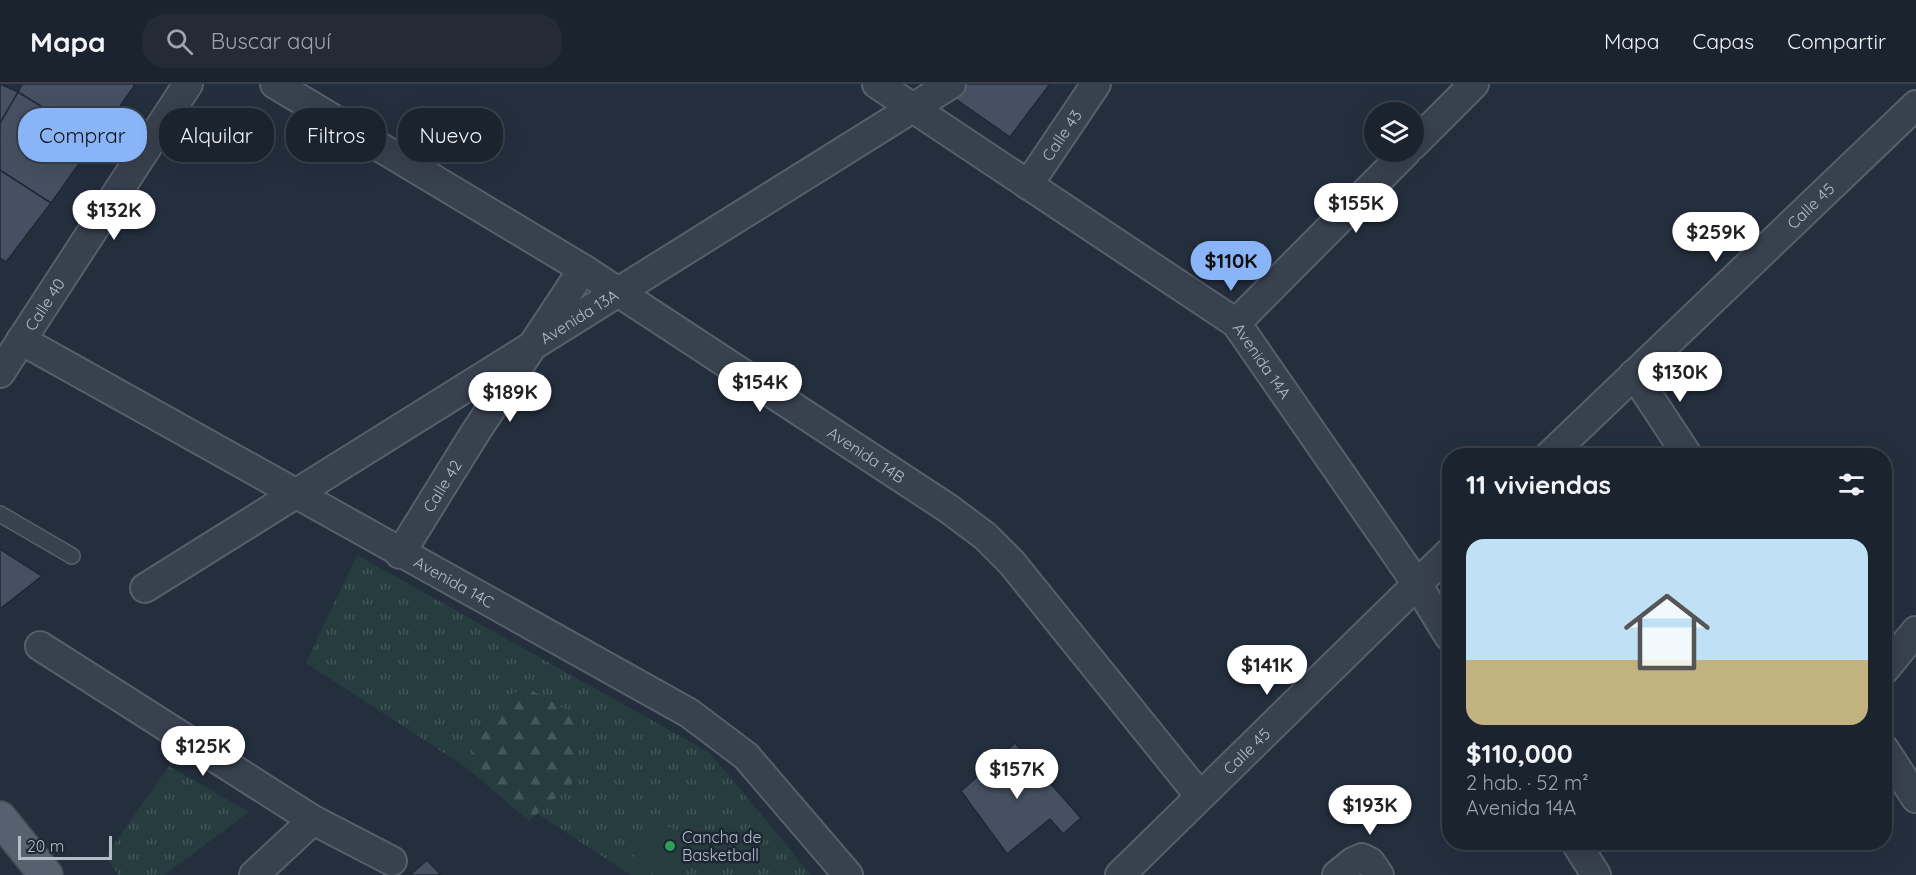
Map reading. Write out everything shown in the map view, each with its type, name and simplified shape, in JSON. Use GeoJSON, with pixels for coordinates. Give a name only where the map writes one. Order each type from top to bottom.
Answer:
{"type":"FeatureCollection","features":[{"type":"Feature","properties":{"kind":"main road"},"geometry":{"type":"LineString","coordinates":[[0,818],[46,875]]}},
{"type":"Feature","properties":{"kind":"street","name":"Calle 40"},"geometry":{"type":"LineString","coordinates":[[0,373],[188,84]]}},
{"type":"Feature","properties":{"kind":"street","name":"Avenida 14B"},"geometry":{"type":"LineString","coordinates":[[275,84],[583,269],[949,509],[985,536],[1012,563],[1199,795]]}},
{"type":"Feature","properties":{"kind":"street","name":"Avenida 14A"},"geometry":{"type":"LineString","coordinates":[[877,84],[1236,323],[1417,584],[1442,625]]}},
{"type":"Feature","properties":{"kind":"street","name":"Avenida 13A"},"geometry":{"type":"LineString","coordinates":[[145,588],[951,84]]}},
{"type":"Feature","properties":{"kind":"street","name":"Calle 43"},"geometry":{"type":"LineString","coordinates":[[1028,185],[1096,84]]}},
{"type":"Feature","properties":{"kind":"street"},"geometry":{"type":"LineString","coordinates":[[1424,134],[1474,84]]}},
{"type":"Feature","properties":{"kind":"street","name":"Calle 45"},"geometry":{"type":"LineString","coordinates":[[1557,448],[1916,105]]}},
{"type":"Feature","properties":{"kind":"street"},"geometry":{"type":"LineString","coordinates":[[1236,323],[1396,162]]}},
{"type":"Feature","properties":{"kind":"street","name":"Calle 42"},"geometry":{"type":"LineString","coordinates":[[400,554],[475,433],[583,269]]}},
{"type":"Feature","properties":{"kind":"street","name":"Avenida 14C"},"geometry":{"type":"LineString","coordinates":[[21,340],[400,554],[689,713],[746,756],[848,875]]}},
{"type":"Feature","properties":{"kind":"street"},"geometry":{"type":"LineString","coordinates":[[1634,374],[1683,448]]}},
{"type":"Feature","properties":{"kind":"street","name":"Calle 45"},"geometry":{"type":"LineString","coordinates":[[1120,875],[1199,795],[1442,560]]}},
{"type":"Feature","properties":{"kind":"street"},"geometry":{"type":"LineString","coordinates":[[1892,660],[1916,631]]}},
{"type":"Feature","properties":{"kind":"street"},"geometry":{"type":"LineString","coordinates":[[40,646],[313,820],[392,861]]}},
{"type":"Feature","properties":{"kind":"street"},"geometry":{"type":"LineString","coordinates":[[1892,762],[1916,798]]}},
{"type":"Feature","properties":{"kind":"street"},"geometry":{"type":"LineString","coordinates":[[254,875],[313,820]]}},
{"type":"Feature","properties":{"kind":"street"},"geometry":{"type":"LineString","coordinates":[[1580,850],[1596,875]]}},
{"type":"Feature","properties":{"kind":"street"},"geometry":{"type":"LineString","coordinates":[[1337,875],[1362,858],[1370,862],[1379,875]]}},
{"type":"Feature","properties":{"kind":"lane"},"geometry":{"type":"LineString","coordinates":[[0,514],[72,556]]}},
{"type":"Feature","properties":{"kind":"green space"},"geometry":{"type":"Polygon","coordinates":[[[357,555],[710,753],[811,875],[631,875],[306,663],[357,555]]]}},
{"type":"Feature","properties":{"kind":"green space"},"geometry":{"type":"Polygon","coordinates":[[[522,685],[582,719],[572,784],[529,821],[468,769],[481,728],[522,685]]]}},
{"type":"Feature","properties":{"kind":"green space"},"geometry":{"type":"Polygon","coordinates":[[[169,766],[249,812],[164,875],[119,875],[105,857],[169,766]]]}},
{"type":"Feature","properties":{"kind":"green space","name":"Cancha de Basketball"},"geometry":{"type":"Polygon","coordinates":[[[659,820],[704,850],[684,875],[655,875],[632,859],[659,820]]]}},
{"type":"Feature","properties":{"kind":"building"},"geometry":{"type":"Polygon","coordinates":[[[0,84],[18,92],[0,123],[0,84]]]}},
{"type":"Feature","properties":{"kind":"building"},"geometry":{"type":"Polygon","coordinates":[[[22,84],[135,85],[119,108],[44,108],[18,92],[22,84]]]}},
{"type":"Feature","properties":{"kind":"building"},"geometry":{"type":"Polygon","coordinates":[[[934,84],[1050,84],[1010,137],[934,84]]]}},
{"type":"Feature","properties":{"kind":"building"},"geometry":{"type":"Polygon","coordinates":[[[18,92],[44,108],[18,108],[18,162],[80,162],[51,203],[0,170],[0,123],[18,92]]]}},
{"type":"Feature","properties":{"kind":"building"},"geometry":{"type":"Polygon","coordinates":[[[0,170],[51,203],[6,262],[0,258],[0,170]]]}},
{"type":"Feature","properties":{"kind":"building"},"geometry":{"type":"Polygon","coordinates":[[[0,549],[42,576],[0,609],[0,549]]]}},
{"type":"Feature","properties":{"kind":"building"},"geometry":{"type":"Polygon","coordinates":[[[1015,743],[1081,818],[1063,834],[1050,819],[1007,854],[961,791],[1015,743]]]}},
{"type":"Feature","properties":{"kind":"building"},"geometry":{"type":"Polygon","coordinates":[[[427,860],[441,875],[410,875],[427,860]]]}},
{"type":"Feature","properties":{"kind":"place","name":"Cancha de Basketball"},"geometry":{"type":"Point","coordinates":[670,846]}}]}
